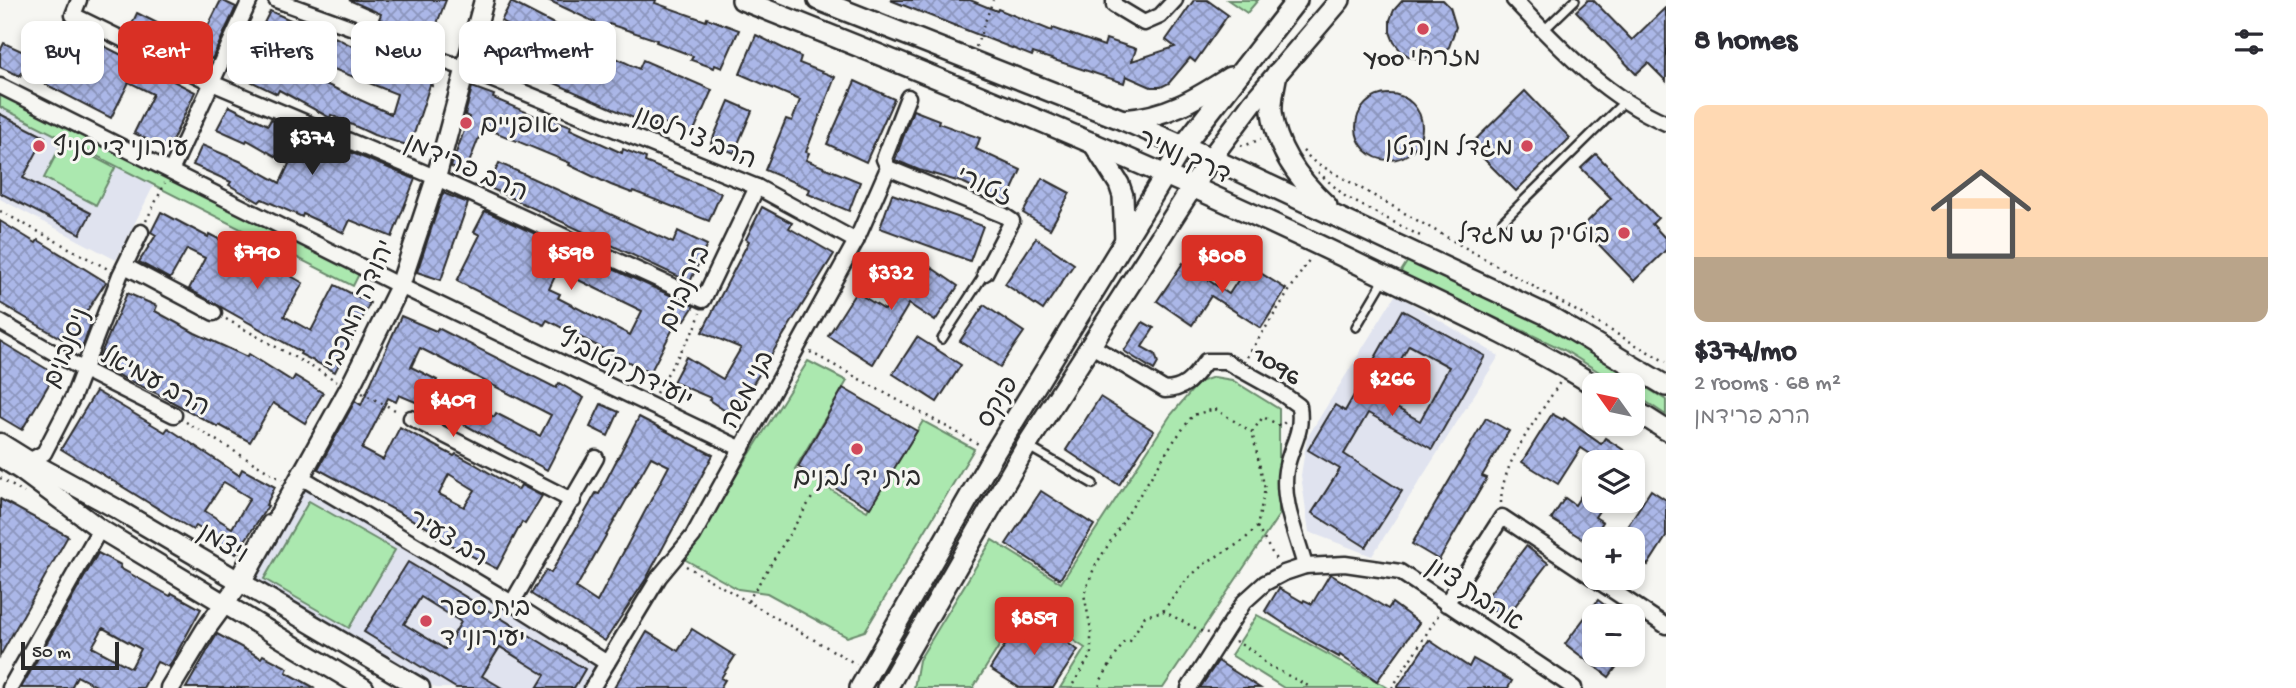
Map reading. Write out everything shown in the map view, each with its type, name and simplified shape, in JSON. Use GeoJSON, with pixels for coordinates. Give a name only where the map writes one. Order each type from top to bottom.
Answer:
{"type":"FeatureCollection","features":[{"type":"Feature","properties":{"kind":"main road","name":"דרך נמיר"},"geometry":{"type":"LineString","coordinates":[[742,0],[919,69],[1093,142],[1319,245],[1582,378]]}},
{"type":"Feature","properties":{"kind":"main road","name":"דרך נמיר"},"geometry":{"type":"LineString","coordinates":[[818,0],[1123,120],[1211,158],[1549,316],[1666,386]]}},
{"type":"Feature","properties":{"kind":"main road","name":"פנקס"},"geometry":{"type":"LineString","coordinates":[[865,680],[995,452],[1183,146],[1297,0]]}},
{"type":"Feature","properties":{"kind":"main road","name":"פנקס"},"geometry":{"type":"LineString","coordinates":[[887,688],[898,679],[1027,446],[1211,158],[1277,73],[1340,0]]}},
{"type":"Feature","properties":{"kind":"main road"},"geometry":{"type":"LineString","coordinates":[[1123,120],[1169,112],[1240,71]]}},
{"type":"Feature","properties":{"kind":"main road"},"geometry":{"type":"LineString","coordinates":[[1277,73],[1272,109],[1276,133],[1284,153],[1300,178],[1341,218]]}},
{"type":"Feature","properties":{"kind":"main road"},"geometry":{"type":"LineString","coordinates":[[1093,142],[1119,184],[1123,196],[1125,241]]}},
{"type":"Feature","properties":{"kind":"main road"},"geometry":{"type":"LineString","coordinates":[[1645,417],[1666,430]]}},
{"type":"Feature","properties":{"kind":"street","name":"הרב פרידמן"},"geometry":{"type":"LineString","coordinates":[[79,0],[73,15],[118,37]]}},
{"type":"Feature","properties":{"kind":"street"},"geometry":{"type":"LineString","coordinates":[[213,81],[250,0]]}},
{"type":"Feature","properties":{"kind":"street","name":"הרב צירלסון"},"geometry":{"type":"LineString","coordinates":[[276,0],[459,66]]}},
{"type":"Feature","properties":{"kind":"street","name":"יהודה המכבי"},"geometry":{"type":"LineString","coordinates":[[478,21],[484,0]]}},
{"type":"Feature","properties":{"kind":"street"},"geometry":{"type":"LineString","coordinates":[[1114,0],[1114,5],[1144,23],[1160,16],[1175,0]]}},
{"type":"Feature","properties":{"kind":"street"},"geometry":{"type":"LineString","coordinates":[[1514,0],[1598,82],[1625,101],[1666,123]]}},
{"type":"Feature","properties":{"kind":"street","name":"הרב פרידמן"},"geometry":{"type":"LineString","coordinates":[[213,83],[433,177],[703,300]]}},
{"type":"Feature","properties":{"kind":"street"},"geometry":{"type":"LineString","coordinates":[[171,171],[212,84]]}},
{"type":"Feature","properties":{"kind":"street","name":"יהודה המכבי"},"geometry":{"type":"LineString","coordinates":[[170,688],[224,605],[347,386],[397,284],[433,177],[459,84]]}},
{"type":"Feature","properties":{"kind":"street","name":"הרב צירלסון"},"geometry":{"type":"LineString","coordinates":[[503,84],[757,187],[856,240]]}},
{"type":"Feature","properties":{"kind":"street","name":"ועידת קטוביץ'"},"geometry":{"type":"LineString","coordinates":[[0,86],[397,284],[742,449]]}},
{"type":"Feature","properties":{"kind":"street","name":"בני משה"},"geometry":{"type":"LineString","coordinates":[[592,688],[659,577],[693,536],[856,240],[888,169],[884,159],[908,97]]}},
{"type":"Feature","properties":{"kind":"street","name":"זטורי"},"geometry":{"type":"LineString","coordinates":[[888,169],[1012,221],[985,273]]}},
{"type":"Feature","properties":{"kind":"street","name":"בירנבוים"},"geometry":{"type":"LineString","coordinates":[[703,300],[757,187]]}},
{"type":"Feature","properties":{"kind":"street","name":"ניסנבוים"},"geometry":{"type":"LineString","coordinates":[[25,466],[44,453],[84,370],[122,270],[141,232]]}},
{"type":"Feature","properties":{"kind":"street"},"geometry":{"type":"LineString","coordinates":[[122,270],[214,313]]}},
{"type":"Feature","properties":{"kind":"street","name":"הרב עמיאל"},"geometry":{"type":"LineString","coordinates":[[0,322],[84,370],[174,415]]}},
{"type":"Feature","properties":{"kind":"street","name":"1096"},"geometry":{"type":"LineString","coordinates":[[1092,346],[1165,390],[1179,389],[1193,378],[1206,361],[1225,361],[1299,406],[1302,424],[1286,470],[1286,497],[1305,566]]}},
{"type":"Feature","properties":{"kind":"street"},"geometry":{"type":"LineString","coordinates":[[411,418],[573,501]]}},
{"type":"Feature","properties":{"kind":"street","name":"ויצמן"},"geometry":{"type":"LineString","coordinates":[[0,443],[100,529],[364,688]]}},
{"type":"Feature","properties":{"kind":"street","name":"ויצמן"},"geometry":{"type":"LineString","coordinates":[[0,457],[117,509],[420,688]]}},
{"type":"Feature","properties":{"kind":"street"},"geometry":{"type":"LineString","coordinates":[[512,603],[596,458]]}},
{"type":"Feature","properties":{"kind":"street","name":"רב צעיר"},"geometry":{"type":"LineString","coordinates":[[294,480],[512,603],[607,663]]}},
{"type":"Feature","properties":{"kind":"street"},"geometry":{"type":"LineString","coordinates":[[1446,604],[1502,517],[1666,626]]}},
{"type":"Feature","properties":{"kind":"street"},"geometry":{"type":"LineString","coordinates":[[10,688],[100,529]]}},
{"type":"Feature","properties":{"kind":"street","name":"אהבת ציון"},"geometry":{"type":"LineString","coordinates":[[1189,688],[1244,602],[1265,583],[1305,566],[1345,564],[1400,572],[1574,688]]}},
{"type":"Feature","properties":{"kind":"lane","name":"יהודה המכבי"},"geometry":{"type":"LineString","coordinates":[[474,21],[478,0]]}},
{"type":"Feature","properties":{"kind":"lane"},"geometry":{"type":"LineString","coordinates":[[1544,31],[1575,0]]}},
{"type":"Feature","properties":{"kind":"lane"},"geometry":{"type":"LineString","coordinates":[[1503,221],[1625,101]]}},
{"type":"Feature","properties":{"kind":"lane"},"geometry":{"type":"LineString","coordinates":[[942,339],[985,273]]}},
{"type":"Feature","properties":{"kind":"lane"},"geometry":{"type":"LineString","coordinates":[[1356,327],[1385,277]]}},
{"type":"Feature","properties":{"kind":"lane"},"geometry":{"type":"LineString","coordinates":[[1027,446],[1093,484]]}},
{"type":"Feature","properties":{"kind":"path"},"geometry":{"type":"LineString","coordinates":[[971,60],[993,0]]}},
{"type":"Feature","properties":{"kind":"path"},"geometry":{"type":"LineString","coordinates":[[1298,145],[1313,161],[1666,362]]}},
{"type":"Feature","properties":{"kind":"path"},"geometry":{"type":"LineString","coordinates":[[141,232],[171,171]]}},
{"type":"Feature","properties":{"kind":"path"},"geometry":{"type":"LineString","coordinates":[[0,211],[122,270]]}},
{"type":"Feature","properties":{"kind":"path"},"geometry":{"type":"LineString","coordinates":[[1240,369],[1319,245]]}},
{"type":"Feature","properties":{"kind":"path","name":"בירנבוים"},"geometry":{"type":"LineString","coordinates":[[649,405],[696,326],[703,300]]}},
{"type":"Feature","properties":{"kind":"path"},"geometry":{"type":"LineString","coordinates":[[214,313],[411,418]]}},
{"type":"Feature","properties":{"kind":"path"},"geometry":{"type":"LineString","coordinates":[[797,345],[995,452]]}},
{"type":"Feature","properties":{"kind":"path"},"geometry":{"type":"LineString","coordinates":[[1502,517],[1501,491],[1508,467],[1568,369]]}},
{"type":"Feature","properties":{"kind":"path"},"geometry":{"type":"LineString","coordinates":[[1073,684],[1091,655],[1091,630],[1084,594],[1095,566],[1171,445],[1194,415],[1215,409],[1252,432],[1265,489],[1257,527],[1243,541],[1207,562],[1188,578],[1163,611],[1145,616],[1130,640],[1124,642],[1099,688]]}},
{"type":"Feature","properties":{"kind":"path","name":"הרב עמיאל"},"geometry":{"type":"LineString","coordinates":[[174,415],[294,480]]}},
{"type":"Feature","properties":{"kind":"path"},"geometry":{"type":"LineString","coordinates":[[1252,432],[1264,417],[1274,422]]}},
{"type":"Feature","properties":{"kind":"path"},"geometry":{"type":"LineString","coordinates":[[748,601],[813,496]]}},
{"type":"Feature","properties":{"kind":"path"},"geometry":{"type":"LineString","coordinates":[[1257,527],[1284,573]]}},
{"type":"Feature","properties":{"kind":"path"},"geometry":{"type":"LineString","coordinates":[[674,559],[748,601],[865,680]]}},
{"type":"Feature","properties":{"kind":"path"},"geometry":{"type":"LineString","coordinates":[[1392,688],[1446,604]]}},
{"type":"Feature","properties":{"kind":"path"},"geometry":{"type":"LineString","coordinates":[[1163,611],[1203,632]]}},
{"type":"Feature","properties":{"kind":"path"},"geometry":{"type":"LineString","coordinates":[[1222,634],[1256,653],[1266,664],[1312,688]]}},
{"type":"Feature","properties":{"kind":"shaded area","name":"עירוני ד' סניף"},"geometry":{"type":"Polygon","coordinates":[[[0,107],[154,185],[116,260],[0,199],[0,107]]]}},
{"type":"Feature","properties":{"kind":"shaded area"},"geometry":{"type":"Polygon","coordinates":[[[1396,294],[1499,356],[1372,556],[1309,532],[1301,475],[1307,438],[1396,294]]]}},
{"type":"Feature","properties":{"kind":"shaded area","name":"בית ספר עירוני ד'"},"geometry":{"type":"Polygon","coordinates":[[[304,488],[599,665],[585,688],[436,688],[253,578],[304,488]]]}},
{"type":"Feature","properties":{"kind":"green space"},"geometry":{"type":"Polygon","coordinates":[[[1228,0],[1258,0],[1247,13],[1228,0]]]}},
{"type":"Feature","properties":{"kind":"green space"},"geometry":{"type":"Polygon","coordinates":[[[0,92],[359,274],[353,286],[0,107],[0,92]]]}},
{"type":"Feature","properties":{"kind":"green space"},"geometry":{"type":"Polygon","coordinates":[[[63,141],[115,168],[96,205],[44,178],[63,141]]]}},
{"type":"Feature","properties":{"kind":"green space"},"geometry":{"type":"Polygon","coordinates":[[[1409,259],[1554,329],[1623,373],[1601,373],[1564,350],[1400,273],[1409,259]]]}},
{"type":"Feature","properties":{"kind":"green space"},"geometry":{"type":"Polygon","coordinates":[[[808,361],[847,381],[795,469],[867,511],[923,421],[974,449],[865,631],[847,637],[767,593],[738,589],[684,559],[808,361]]]}},
{"type":"Feature","properties":{"kind":"green space"},"geometry":{"type":"Polygon","coordinates":[[[1214,377],[1232,380],[1279,409],[1279,515],[1163,688],[1060,688],[1085,648],[1023,608],[973,688],[914,688],[919,660],[992,540],[1061,583],[1170,416],[1199,382],[1214,377]]]}},
{"type":"Feature","properties":{"kind":"green space"},"geometry":{"type":"Polygon","coordinates":[[[1645,387],[1666,400],[1666,415],[1645,401],[1645,387]]]}},
{"type":"Feature","properties":{"kind":"green space"},"geometry":{"type":"Polygon","coordinates":[[[309,501],[395,550],[349,628],[264,579],[309,501]]]}},
{"type":"Feature","properties":{"kind":"green space"},"geometry":{"type":"Polygon","coordinates":[[[1257,615],[1388,688],[1284,688],[1231,655],[1257,615]]]}},
{"type":"Feature","properties":{"kind":"building"},"geometry":{"type":"Polygon","coordinates":[[[221,0],[236,7],[230,21],[227,21],[213,57],[213,21],[210,21],[221,0]]]}},
{"type":"Feature","properties":{"kind":"building"},"geometry":{"type":"Polygon","coordinates":[[[349,0],[446,0],[438,21],[384,21],[379,19],[381,14],[349,0]]]}},
{"type":"Feature","properties":{"kind":"building"},"geometry":{"type":"Polygon","coordinates":[[[548,0],[656,0],[655,3],[739,30],[722,68],[715,65],[714,68],[691,60],[693,56],[656,42],[657,40],[616,26],[616,21],[592,21],[548,0]]]}},
{"type":"Feature","properties":{"kind":"building"},"geometry":{"type":"Polygon","coordinates":[[[890,0],[970,0],[1052,31],[1053,28],[1104,46],[1106,39],[1136,49],[1132,61],[1175,47],[1166,40],[1194,0],[1207,0],[1228,15],[1195,62],[1190,58],[1169,83],[1161,87],[1151,87],[1126,76],[1124,83],[1033,53],[1032,56],[890,0]]]}},
{"type":"Feature","properties":{"kind":"building","name":"Yoo מזרחי"},"geometry":{"type":"Polygon","coordinates":[[[1403,0],[1443,0],[1450,7],[1456,27],[1449,47],[1441,54],[1420,59],[1410,57],[1394,42],[1390,32],[1390,20],[1403,0]]]}},
{"type":"Feature","properties":{"kind":"building"},"geometry":{"type":"Polygon","coordinates":[[[1588,0],[1593,0],[1632,40],[1666,7],[1666,81],[1648,63],[1636,74],[1576,11],[1588,0]]]}},
{"type":"Feature","properties":{"kind":"building"},"geometry":{"type":"Polygon","coordinates":[[[511,2],[548,21],[501,21],[511,2]]]}},
{"type":"Feature","properties":{"kind":"building"},"geometry":{"type":"Polygon","coordinates":[[[270,11],[293,21],[265,21],[270,11]]]}},
{"type":"Feature","properties":{"kind":"building"},"geometry":{"type":"Polygon","coordinates":[[[137,13],[153,21],[133,21],[137,13]]]}},
{"type":"Feature","properties":{"kind":"building"},"geometry":{"type":"Polygon","coordinates":[[[756,35],[801,57],[799,63],[835,77],[806,152],[809,153],[806,160],[860,182],[849,211],[808,194],[810,189],[765,170],[786,119],[792,121],[800,100],[740,74],[756,35]]]}},
{"type":"Feature","properties":{"kind":"building"},"geometry":{"type":"Polygon","coordinates":[[[337,38],[351,46],[351,76],[337,70],[337,38]]]}},
{"type":"Feature","properties":{"kind":"building"},"geometry":{"type":"Polygon","coordinates":[[[4,43],[21,51],[20,76],[0,67],[0,51],[4,43]]]}},
{"type":"Feature","properties":{"kind":"building"},"geometry":{"type":"Polygon","coordinates":[[[104,46],[118,53],[118,84],[128,84],[111,118],[45,84],[104,84],[104,46]]]}},
{"type":"Feature","properties":{"kind":"building"},"geometry":{"type":"Polygon","coordinates":[[[616,58],[639,69],[643,60],[712,90],[692,135],[657,120],[654,127],[557,84],[616,84],[616,58]]]}},
{"type":"Feature","properties":{"kind":"building"},"geometry":{"type":"Polygon","coordinates":[[[855,81],[894,99],[866,162],[827,144],[855,81]]]}},
{"type":"Feature","properties":{"kind":"building"},"geometry":{"type":"Polygon","coordinates":[[[133,84],[179,84],[195,92],[168,150],[134,133],[153,94],[133,84]]]}},
{"type":"Feature","properties":{"kind":"building"},"geometry":{"type":"Polygon","coordinates":[[[256,84],[325,84],[391,114],[397,94],[372,84],[433,84],[430,85],[410,146],[374,135],[331,115],[330,118],[279,90],[277,94],[256,84]]]}},
{"type":"Feature","properties":{"kind":"building"},"geometry":{"type":"Polygon","coordinates":[[[472,87],[547,121],[548,117],[571,126],[570,129],[622,153],[623,149],[646,158],[645,162],[721,193],[709,221],[611,185],[569,165],[570,163],[483,127],[465,173],[451,167],[469,117],[465,115],[472,87]]]}},
{"type":"Feature","properties":{"kind":"building","name":"מגדל מנהטן"},"geometry":{"type":"Polygon","coordinates":[[[1525,91],[1570,138],[1516,191],[1470,145],[1525,91]]]}},
{"type":"Feature","properties":{"kind":"building"},"geometry":{"type":"Polygon","coordinates":[[[1382,94],[1396,94],[1408,99],[1417,108],[1422,127],[1420,140],[1413,151],[1396,160],[1382,160],[1370,155],[1361,146],[1356,134],[1356,120],[1361,108],[1370,99],[1382,94]]]}},
{"type":"Feature","properties":{"kind":"building"},"geometry":{"type":"Polygon","coordinates":[[[729,101],[752,111],[734,153],[711,143],[729,101]]]}},
{"type":"Feature","properties":{"kind":"building"},"geometry":{"type":"Polygon","coordinates":[[[229,106],[268,125],[271,119],[306,138],[307,135],[415,179],[392,237],[350,220],[344,233],[262,199],[259,202],[229,185],[231,182],[193,165],[202,145],[242,162],[280,183],[289,164],[247,140],[246,142],[217,129],[229,106]]]}},
{"type":"Feature","properties":{"kind":"building"},"geometry":{"type":"Polygon","coordinates":[[[913,110],[939,120],[938,123],[980,138],[976,149],[1021,170],[1006,203],[964,183],[895,160],[913,110]]]}},
{"type":"Feature","properties":{"kind":"building"},"geometry":{"type":"Polygon","coordinates":[[[0,114],[45,137],[23,178],[91,213],[80,234],[0,193],[0,114]]]}},
{"type":"Feature","properties":{"kind":"building","name":"מגדל W בוטיק"},"geometry":{"type":"Polygon","coordinates":[[[1596,154],[1658,218],[1652,224],[1666,239],[1666,250],[1634,281],[1582,227],[1611,198],[1581,168],[1596,154]]]}},
{"type":"Feature","properties":{"kind":"building"},"geometry":{"type":"Polygon","coordinates":[[[499,163],[673,243],[678,231],[707,245],[690,282],[488,187],[499,163]]]}},
{"type":"Feature","properties":{"kind":"building"},"geometry":{"type":"Polygon","coordinates":[[[1042,178],[1070,193],[1050,229],[1023,213],[1042,178]]]}},
{"type":"Feature","properties":{"kind":"building"},"geometry":{"type":"Polygon","coordinates":[[[443,193],[468,203],[441,280],[417,272],[443,193]]]}},
{"type":"Feature","properties":{"kind":"building"},"geometry":{"type":"Polygon","coordinates":[[[892,194],[983,226],[970,261],[880,228],[892,194]]]}},
{"type":"Feature","properties":{"kind":"building"},"geometry":{"type":"Polygon","coordinates":[[[762,207],[792,223],[789,228],[834,254],[733,416],[709,400],[711,398],[673,382],[686,357],[723,379],[741,348],[702,332],[749,241],[746,239],[762,207]]]}},
{"type":"Feature","properties":{"kind":"building"},"geometry":{"type":"Polygon","coordinates":[[[485,211],[694,306],[685,320],[679,317],[650,373],[547,320],[544,325],[457,281],[480,235],[474,232],[485,211]],[[558,270],[549,289],[560,294],[558,298],[630,335],[642,311],[558,270]]]}},
{"type":"Feature","properties":{"kind":"building"},"geometry":{"type":"Polygon","coordinates":[[[161,212],[208,237],[209,234],[245,253],[247,250],[303,283],[284,316],[311,331],[335,285],[370,303],[335,372],[189,289],[205,258],[187,249],[170,279],[139,262],[156,235],[151,232],[161,212]]]}},
{"type":"Feature","properties":{"kind":"building"},"geometry":{"type":"Polygon","coordinates":[[[0,221],[36,243],[38,240],[106,282],[85,314],[93,318],[81,350],[0,303],[0,221]]]}},
{"type":"Feature","properties":{"kind":"building"},"geometry":{"type":"Polygon","coordinates":[[[1036,238],[1074,264],[1043,310],[1005,284],[1036,238]]]}},
{"type":"Feature","properties":{"kind":"building"},"geometry":{"type":"Polygon","coordinates":[[[919,259],[958,286],[935,321],[909,304],[873,364],[828,336],[856,292],[885,310],[919,259]]]}},
{"type":"Feature","properties":{"kind":"building"},"geometry":{"type":"Polygon","coordinates":[[[1183,263],[1229,294],[1248,265],[1286,289],[1261,328],[1211,296],[1192,325],[1157,301],[1183,263]]]}},
{"type":"Feature","properties":{"kind":"building"},"geometry":{"type":"Polygon","coordinates":[[[127,293],[157,306],[155,311],[195,333],[247,357],[249,354],[292,381],[295,376],[323,393],[305,423],[273,403],[250,442],[96,365],[127,293]]]}},
{"type":"Feature","properties":{"kind":"building"},"geometry":{"type":"Polygon","coordinates":[[[984,305],[1024,332],[1000,367],[960,341],[984,305]]]}},
{"type":"Feature","properties":{"kind":"building"},"geometry":{"type":"Polygon","coordinates":[[[1402,310],[1485,356],[1432,449],[1368,413],[1344,454],[1402,491],[1366,547],[1312,513],[1340,469],[1308,450],[1335,405],[1345,411],[1402,310]],[[1409,345],[1379,398],[1420,421],[1449,367],[1409,345]]]}},
{"type":"Feature","properties":{"kind":"building"},"geometry":{"type":"Polygon","coordinates":[[[401,316],[436,331],[438,328],[556,388],[559,383],[584,398],[547,470],[449,416],[399,395],[396,402],[388,398],[362,449],[383,460],[400,427],[454,456],[456,454],[473,463],[518,490],[521,485],[542,496],[525,524],[522,522],[497,569],[437,538],[439,534],[318,469],[355,401],[361,405],[401,316]],[[420,348],[411,367],[437,380],[432,392],[455,403],[457,398],[494,417],[496,413],[540,436],[551,415],[420,348]],[[449,474],[439,494],[464,507],[475,490],[449,474]]]}},
{"type":"Feature","properties":{"kind":"building"},"geometry":{"type":"Polygon","coordinates":[[[1143,322],[1154,328],[1142,347],[1155,354],[1158,363],[1154,370],[1124,351],[1143,322]]]}},
{"type":"Feature","properties":{"kind":"building"},"geometry":{"type":"Polygon","coordinates":[[[917,337],[961,365],[937,402],[893,374],[917,337]]]}},
{"type":"Feature","properties":{"kind":"building"},"geometry":{"type":"Polygon","coordinates":[[[0,341],[55,374],[22,430],[0,417],[0,341]]]}},
{"type":"Feature","properties":{"kind":"building","name":"בית יד לבנים"},"geometry":{"type":"Polygon","coordinates":[[[843,388],[917,431],[870,508],[798,467],[843,388]]]}},
{"type":"Feature","properties":{"kind":"building"},"geometry":{"type":"Polygon","coordinates":[[[96,391],[165,432],[168,428],[239,475],[242,469],[275,487],[266,505],[268,506],[236,554],[196,526],[193,530],[61,449],[96,391]],[[224,482],[205,511],[232,528],[250,498],[224,482]]]}},
{"type":"Feature","properties":{"kind":"building"},"geometry":{"type":"Polygon","coordinates":[[[1100,397],[1154,431],[1119,485],[1066,450],[1100,397]]]}},
{"type":"Feature","properties":{"kind":"building"},"geometry":{"type":"Polygon","coordinates":[[[601,404],[619,412],[608,436],[590,427],[601,404]]]}},
{"type":"Feature","properties":{"kind":"building"},"geometry":{"type":"Polygon","coordinates":[[[1552,414],[1563,420],[1564,418],[1582,431],[1582,436],[1590,436],[1601,444],[1605,438],[1624,450],[1581,448],[1558,484],[1522,462],[1552,414]]]}},
{"type":"Feature","properties":{"kind":"building"},"geometry":{"type":"Polygon","coordinates":[[[639,417],[713,455],[646,579],[605,641],[531,594],[546,570],[551,573],[596,493],[599,494],[639,417]],[[651,457],[576,588],[597,602],[669,466],[651,457]]]}},
{"type":"Feature","properties":{"kind":"building"},"geometry":{"type":"Polygon","coordinates":[[[1486,418],[1509,431],[1482,476],[1487,478],[1439,560],[1412,544],[1486,418]]]}},
{"type":"Feature","properties":{"kind":"building"},"geometry":{"type":"Polygon","coordinates":[[[1651,490],[1666,500],[1666,537],[1648,565],[1645,563],[1645,527],[1627,527],[1636,513],[1645,513],[1645,499],[1651,490]]]}},
{"type":"Feature","properties":{"kind":"building"},"geometry":{"type":"Polygon","coordinates":[[[1041,491],[1094,525],[1060,579],[1006,544],[1041,491]]]}},
{"type":"Feature","properties":{"kind":"building"},"geometry":{"type":"Polygon","coordinates":[[[1582,494],[1582,513],[1598,513],[1595,517],[1603,522],[1600,527],[1582,527],[1582,539],[1551,519],[1565,498],[1575,505],[1582,494]]]}},
{"type":"Feature","properties":{"kind":"building"},"geometry":{"type":"Polygon","coordinates":[[[0,499],[68,536],[0,656],[0,499]]]}},
{"type":"Feature","properties":{"kind":"building"},"geometry":{"type":"Polygon","coordinates":[[[1526,546],[1548,563],[1505,619],[1483,602],[1526,546]]]}},
{"type":"Feature","properties":{"kind":"building"},"geometry":{"type":"Polygon","coordinates":[[[98,553],[170,596],[172,593],[201,609],[169,667],[157,662],[143,688],[100,688],[77,676],[71,688],[21,688],[98,553]],[[103,628],[92,647],[131,668],[141,649],[103,628]]]}},
{"type":"Feature","properties":{"kind":"building"},"geometry":{"type":"Polygon","coordinates":[[[408,562],[585,669],[574,688],[537,688],[545,675],[500,647],[482,676],[502,688],[456,688],[364,632],[408,562]],[[421,597],[404,624],[445,649],[461,622],[421,597]]]}},
{"type":"Feature","properties":{"kind":"building"},"geometry":{"type":"Polygon","coordinates":[[[1330,574],[1388,609],[1392,603],[1419,623],[1377,681],[1340,655],[1339,657],[1310,641],[1265,611],[1279,588],[1303,602],[1304,600],[1312,604],[1330,574]]]}},
{"type":"Feature","properties":{"kind":"building"},"geometry":{"type":"Polygon","coordinates":[[[1024,615],[1078,650],[1053,688],[1020,688],[990,669],[1024,615]]]}},
{"type":"Feature","properties":{"kind":"building"},"geometry":{"type":"Polygon","coordinates":[[[1582,621],[1582,657],[1565,644],[1582,621]]]}},
{"type":"Feature","properties":{"kind":"building"},"geometry":{"type":"Polygon","coordinates":[[[692,629],[735,656],[721,678],[725,680],[720,688],[614,688],[647,632],[678,651],[692,629]]]}},
{"type":"Feature","properties":{"kind":"building"},"geometry":{"type":"Polygon","coordinates":[[[217,634],[261,658],[263,655],[288,668],[286,672],[315,688],[186,688],[217,634]]]}},
{"type":"Feature","properties":{"kind":"building"},"geometry":{"type":"Polygon","coordinates":[[[1429,640],[1469,667],[1473,659],[1512,681],[1508,688],[1397,688],[1429,640]]]}},
{"type":"Feature","properties":{"kind":"building"},"geometry":{"type":"Polygon","coordinates":[[[1218,661],[1260,688],[1200,688],[1218,661]]]}},
{"type":"Feature","properties":{"kind":"building"},"geometry":{"type":"Polygon","coordinates":[[[1596,667],[1616,667],[1609,677],[1596,667]]]}},
{"type":"Feature","properties":{"kind":"place","name":"Yoo מזרחי"},"geometry":{"type":"Point","coordinates":[1423,29]}},
{"type":"Feature","properties":{"kind":"place","name":"אופניים"},"geometry":{"type":"Point","coordinates":[466,123]}},
{"type":"Feature","properties":{"kind":"place","name":"עירוני ד' סניף"},"geometry":{"type":"Point","coordinates":[39,146]}},
{"type":"Feature","properties":{"kind":"place","name":"מגדל מנהטן"},"geometry":{"type":"Point","coordinates":[1527,146]}},
{"type":"Feature","properties":{"kind":"place","name":"מגדל W בוטיק"},"geometry":{"type":"Point","coordinates":[1624,233]}},
{"type":"Feature","properties":{"kind":"place","name":"בית יד לבנים"},"geometry":{"type":"Point","coordinates":[857,449]}},
{"type":"Feature","properties":{"kind":"place","name":"בית ספר עירוני ד'"},"geometry":{"type":"Point","coordinates":[426,621]}}]}
